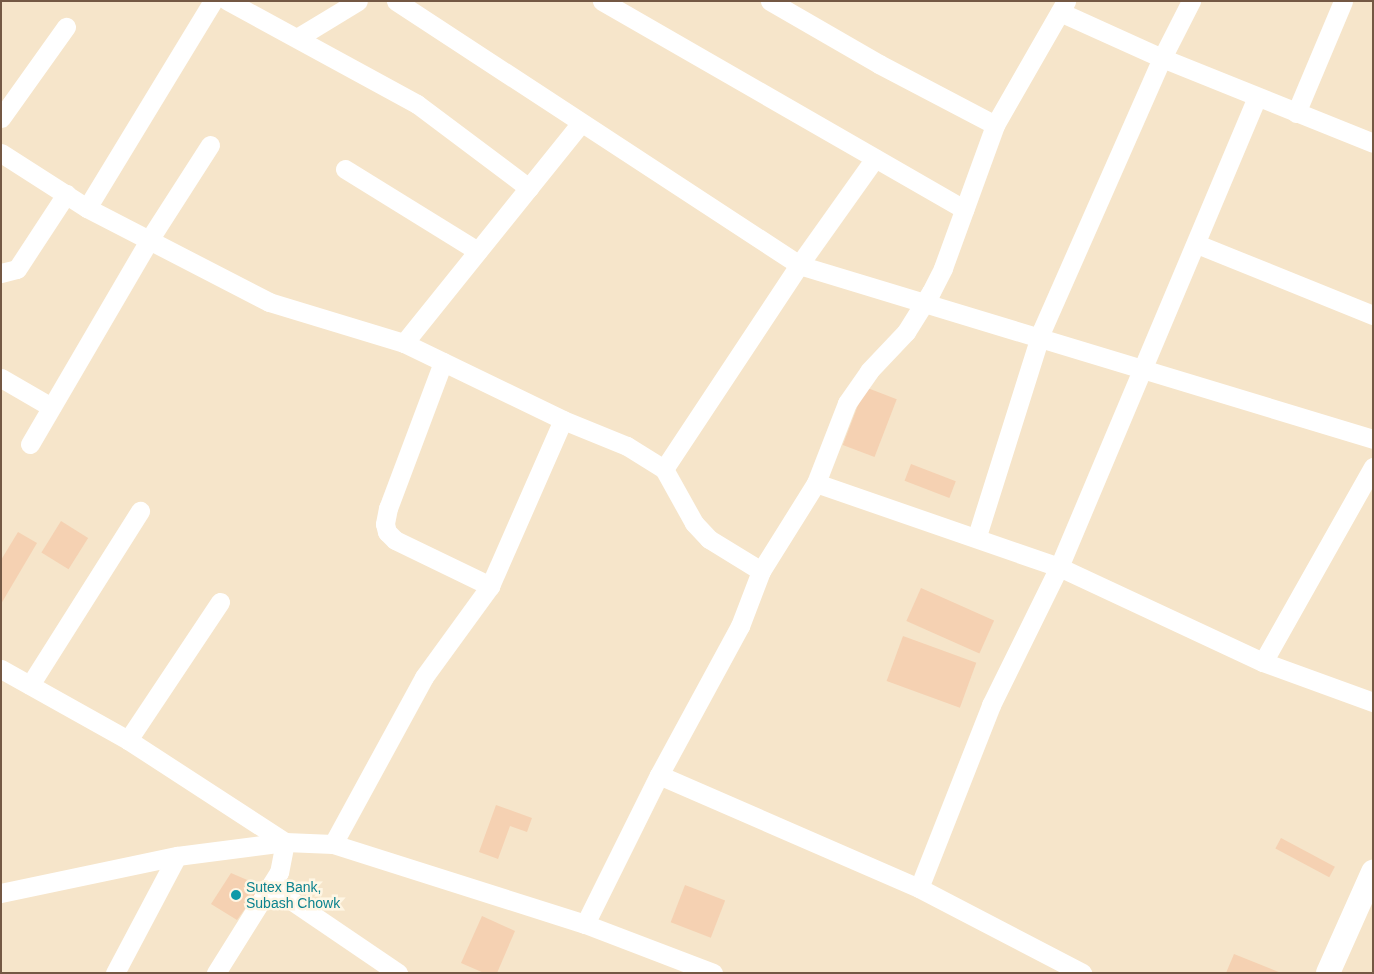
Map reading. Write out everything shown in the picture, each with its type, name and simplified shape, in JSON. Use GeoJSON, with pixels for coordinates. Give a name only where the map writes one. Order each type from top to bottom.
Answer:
{"type":"FeatureCollection","features":[{"type":"Feature","properties":{"kind":"street"},"geometry":{"type":"LineString","coordinates":[[88,208],[213,1]]}},
{"type":"Feature","properties":{"kind":"street"},"geometry":{"type":"LineString","coordinates":[[228,1],[417,104],[529,188]]}},
{"type":"Feature","properties":{"kind":"street"},"geometry":{"type":"LineString","coordinates":[[298,38],[358,1]]}},
{"type":"Feature","properties":{"kind":"street"},"geometry":{"type":"LineString","coordinates":[[396,1],[580,124],[799,265],[1373,440]]}},
{"type":"Feature","properties":{"kind":"street"},"geometry":{"type":"LineString","coordinates":[[602,1],[964,209]]}},
{"type":"Feature","properties":{"kind":"street"},"geometry":{"type":"LineString","coordinates":[[770,1],[878,64],[995,125]]}},
{"type":"Feature","properties":{"kind":"street"},"geometry":{"type":"LineString","coordinates":[[977,536],[1039,338],[1162,58],[1192,1]]}},
{"type":"Feature","properties":{"kind":"street"},"geometry":{"type":"LineString","coordinates":[[1296,113],[1342,1]]}},
{"type":"Feature","properties":{"kind":"street"},"geometry":{"type":"LineString","coordinates":[[585,924],[659,775],[740,626],[760,571],[816,483],[839,418],[857,387],[906,332],[925,303],[943,268],[995,125],[1063,7],[1162,58],[1373,143]]}},
{"type":"Feature","properties":{"kind":"street"},"geometry":{"type":"LineString","coordinates":[[1,118],[66,27]]}},
{"type":"Feature","properties":{"kind":"street"},"geometry":{"type":"LineString","coordinates":[[919,888],[991,705],[1059,567],[1197,244],[1257,97]]}},
{"type":"Feature","properties":{"kind":"street"},"geometry":{"type":"LineString","coordinates":[[404,343],[580,124]]}},
{"type":"Feature","properties":{"kind":"street"},"geometry":{"type":"LineString","coordinates":[[30,444],[150,240],[210,145]]}},
{"type":"Feature","properties":{"kind":"street"},"geometry":{"type":"LineString","coordinates":[[1,153],[88,208],[269,302],[404,343],[563,420],[627,446],[664,470],[694,523],[709,539],[760,571]]}},
{"type":"Feature","properties":{"kind":"street"},"geometry":{"type":"LineString","coordinates":[[664,470],[799,265],[875,158]]}},
{"type":"Feature","properties":{"kind":"street"},"geometry":{"type":"LineString","coordinates":[[345,169],[478,251]]}},
{"type":"Feature","properties":{"kind":"street"},"geometry":{"type":"LineString","coordinates":[[1,273],[17,269],[66,194]]}},
{"type":"Feature","properties":{"kind":"street"},"geometry":{"type":"LineString","coordinates":[[1197,244],[1373,315]]}},
{"type":"Feature","properties":{"kind":"street"},"geometry":{"type":"LineString","coordinates":[[444,362],[388,508],[385,524],[387,532],[395,540],[490,586]]}},
{"type":"Feature","properties":{"kind":"street"},"geometry":{"type":"LineString","coordinates":[[1,378],[52,407]]}},
{"type":"Feature","properties":{"kind":"street"},"geometry":{"type":"LineString","coordinates":[[333,844],[424,677],[490,586],[563,420]]}},
{"type":"Feature","properties":{"kind":"street"},"geometry":{"type":"LineString","coordinates":[[1263,662],[1373,467]]}},
{"type":"Feature","properties":{"kind":"street"},"geometry":{"type":"LineString","coordinates":[[816,483],[977,536],[1059,567],[1263,662],[1373,702]]}},
{"type":"Feature","properties":{"kind":"street"},"geometry":{"type":"LineString","coordinates":[[30,685],[140,511]]}},
{"type":"Feature","properties":{"kind":"street"},"geometry":{"type":"LineString","coordinates":[[128,740],[220,602]]}},
{"type":"Feature","properties":{"kind":"street"},"geometry":{"type":"LineString","coordinates":[[1,669],[128,740],[285,842]]}},
{"type":"Feature","properties":{"kind":"street"},"geometry":{"type":"LineString","coordinates":[[659,775],[919,888],[1082,973]]}},
{"type":"Feature","properties":{"kind":"street"},"geometry":{"type":"LineString","coordinates":[[216,973],[279,872],[285,842]]}},
{"type":"Feature","properties":{"kind":"street"},"geometry":{"type":"LineString","coordinates":[[1,892],[177,856],[285,842],[333,844],[585,924],[713,973]]}},
{"type":"Feature","properties":{"kind":"street"},"geometry":{"type":"LineString","coordinates":[[115,973],[177,856]]}},
{"type":"Feature","properties":{"kind":"street"},"geometry":{"type":"LineString","coordinates":[[1328,973],[1373,872]]}},
{"type":"Feature","properties":{"kind":"street"},"geometry":{"type":"LineString","coordinates":[[270,886],[398,973]]}},
{"type":"Feature","properties":{"kind":"shaded area"},"geometry":{"type":"Polygon","coordinates":[[[1,1],[1373,1],[1373,864],[1324,973],[1,973],[1,1]]]}},
{"type":"Feature","properties":{"kind":"shaded area"},"geometry":{"type":"Polygon","coordinates":[[[1373,888],[1373,973],[1335,973],[1373,888]]]}},
{"type":"Feature","properties":{"kind":"building"},"geometry":{"type":"Polygon","coordinates":[[[865,387],[897,399],[875,457],[843,445],[865,387]]]}},
{"type":"Feature","properties":{"kind":"building"},"geometry":{"type":"Polygon","coordinates":[[[911,464],[956,481],[949,498],[905,481],[911,464]]]}},
{"type":"Feature","properties":{"kind":"building"},"geometry":{"type":"Polygon","coordinates":[[[61,521],[88,538],[69,569],[41,552],[61,521]]]}},
{"type":"Feature","properties":{"kind":"building"},"geometry":{"type":"Polygon","coordinates":[[[18,532],[37,543],[1,604],[1,560],[18,532]]]}},
{"type":"Feature","properties":{"kind":"building"},"geometry":{"type":"Polygon","coordinates":[[[921,588],[994,621],[979,653],[906,621],[921,588]]]}},
{"type":"Feature","properties":{"kind":"building"},"geometry":{"type":"Polygon","coordinates":[[[903,636],[976,663],[960,708],[887,681],[903,636]]]}},
{"type":"Feature","properties":{"kind":"building"},"geometry":{"type":"Polygon","coordinates":[[[496,805],[532,818],[527,832],[510,826],[498,859],[479,852],[496,805]]]}},
{"type":"Feature","properties":{"kind":"building"},"geometry":{"type":"Polygon","coordinates":[[[1281,838],[1335,867],[1329,877],[1275,849],[1281,838]]]}},
{"type":"Feature","properties":{"kind":"building","name":"Sutex Bank, Subash Chowk"},"geometry":{"type":"Polygon","coordinates":[[[231,873],[261,886],[237,920],[211,904],[231,873]]]}},
{"type":"Feature","properties":{"kind":"building"},"geometry":{"type":"Polygon","coordinates":[[[685,885],[725,900],[711,938],[671,922],[685,885]]]}},
{"type":"Feature","properties":{"kind":"building"},"geometry":{"type":"Polygon","coordinates":[[[482,916],[515,931],[497,973],[484,973],[461,963],[482,916]]]}},
{"type":"Feature","properties":{"kind":"building"},"geometry":{"type":"Polygon","coordinates":[[[1234,954],[1281,973],[1226,973],[1234,954]]]}},
{"type":"Feature","properties":{"kind":"place","name":"Sutex Bank, Subash Chowk"},"geometry":{"type":"Point","coordinates":[236,895]}}]}
